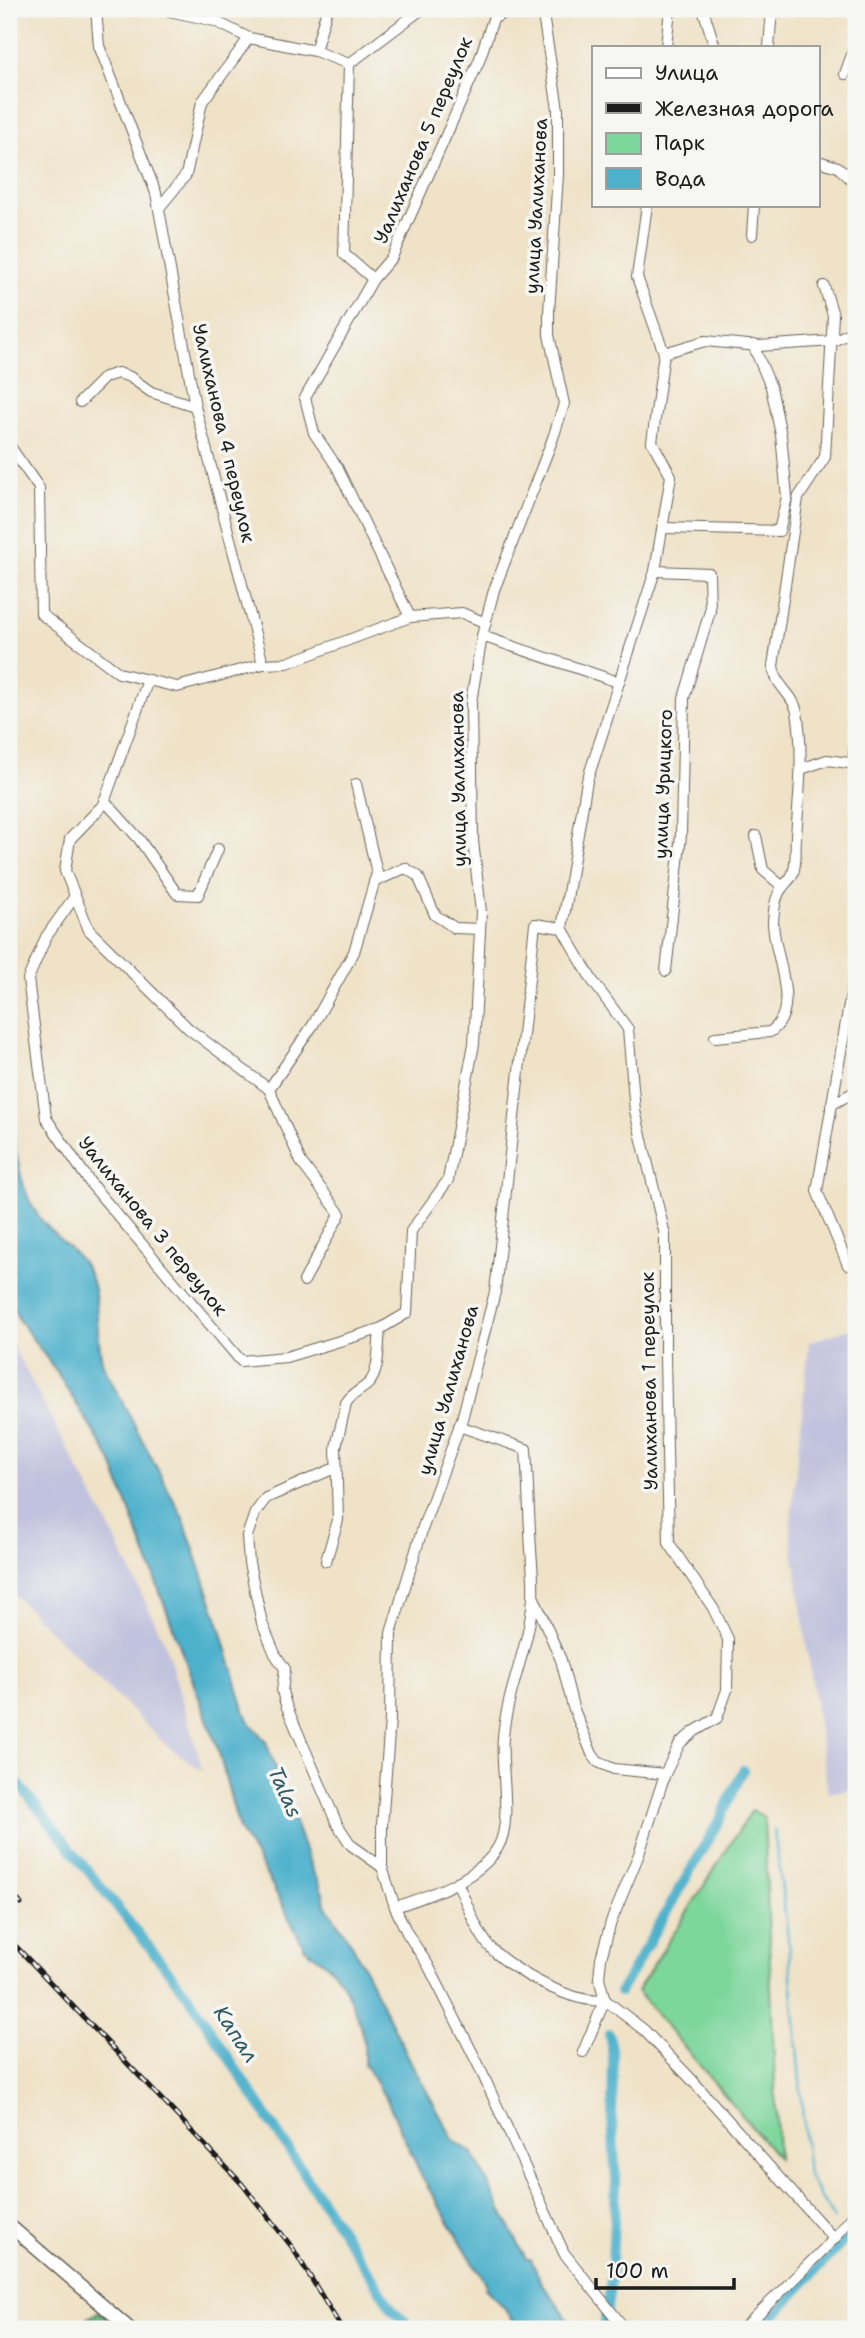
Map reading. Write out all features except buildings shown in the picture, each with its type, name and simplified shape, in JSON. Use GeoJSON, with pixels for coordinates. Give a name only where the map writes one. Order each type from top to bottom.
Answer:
{"type":"FeatureCollection","features":[{"type":"Feature","properties":{"kind":"main road"},"geometry":{"type":"LineString","coordinates":[[9,2225],[130,2329]]}},
{"type":"Feature","properties":{"kind":"main road"},"geometry":{"type":"LineString","coordinates":[[847,2329],[856,2326]]}},
{"type":"Feature","properties":{"kind":"street","name":"Уалиханова 4 переулок"},"geometry":{"type":"LineString","coordinates":[[96,9],[99,46],[156,193],[195,406],[262,664]]}},
{"type":"Feature","properties":{"kind":"street"},"geometry":{"type":"LineString","coordinates":[[160,9],[215,21],[249,38],[315,51],[349,64],[422,9]]}},
{"type":"Feature","properties":{"kind":"street"},"geometry":{"type":"LineString","coordinates":[[215,21],[218,9]]}},
{"type":"Feature","properties":{"kind":"street"},"geometry":{"type":"LineString","coordinates":[[315,51],[327,9]]}},
{"type":"Feature","properties":{"kind":"street"},"geometry":{"type":"LineString","coordinates":[[666,46],[670,9]]}},
{"type":"Feature","properties":{"kind":"street"},"geometry":{"type":"LineString","coordinates":[[703,9],[715,46]]}},
{"type":"Feature","properties":{"kind":"street"},"geometry":{"type":"LineString","coordinates":[[769,46],[772,9]]}},
{"type":"Feature","properties":{"kind":"street","name":"Уалиханова 5 переулок"},"geometry":{"type":"LineString","coordinates":[[410,617],[337,467],[314,433],[305,398],[373,279],[392,257],[479,61],[493,19],[505,12],[543,11]]}},
{"type":"Feature","properties":{"kind":"street","name":"улица Уалиханова"},"geometry":{"type":"LineString","coordinates":[[380,1329],[407,1313],[411,1231],[448,1180],[474,1044],[481,912],[473,841],[471,702],[482,636],[494,590],[564,404],[549,335],[558,174],[558,109],[543,11]]}},
{"type":"Feature","properties":{"kind":"street"},"geometry":{"type":"LineString","coordinates":[[159,208],[186,175],[202,102],[249,38]]}},
{"type":"Feature","properties":{"kind":"street"},"geometry":{"type":"LineString","coordinates":[[845,74],[856,43]]}},
{"type":"Feature","properties":{"kind":"street","name":"Уалиханова 5 переулок"},"geometry":{"type":"LineString","coordinates":[[349,64],[344,254],[373,279]]}},
{"type":"Feature","properties":{"kind":"street"},"geometry":{"type":"LineString","coordinates":[[820,162],[838,167],[856,184]]}},
{"type":"Feature","properties":{"kind":"street"},"geometry":{"type":"LineString","coordinates":[[562,928],[587,781],[655,570],[671,476],[652,442],[664,353],[637,277],[647,206]]}},
{"type":"Feature","properties":{"kind":"street"},"geometry":{"type":"LineString","coordinates":[[752,234],[754,206]]}},
{"type":"Feature","properties":{"kind":"street"},"geometry":{"type":"LineString","coordinates":[[715,1037],[770,1032],[782,1023],[784,1016],[786,983],[773,936],[774,910],[776,897],[794,871],[801,769],[793,699],[781,688],[773,666],[798,498],[825,457],[833,315],[824,286]]}},
{"type":"Feature","properties":{"kind":"street"},"geometry":{"type":"LineString","coordinates":[[664,353],[705,341],[753,345],[833,341],[856,329]]}},
{"type":"Feature","properties":{"kind":"street"},"geometry":{"type":"LineString","coordinates":[[663,528],[779,531],[787,497],[781,435],[771,387],[753,345]]}},
{"type":"Feature","properties":{"kind":"street"},"geometry":{"type":"LineString","coordinates":[[80,401],[105,377],[118,373],[130,377],[151,392],[195,406]]}},
{"type":"Feature","properties":{"kind":"street"},"geometry":{"type":"LineString","coordinates":[[9,445],[39,488],[41,614],[119,673],[177,687],[262,664],[287,663],[410,617],[462,613],[486,623]]}},
{"type":"Feature","properties":{"kind":"street","name":"улица Урицкого"},"geometry":{"type":"LineString","coordinates":[[655,570],[709,573],[710,611],[684,698],[681,835],[666,971]]}},
{"type":"Feature","properties":{"kind":"street"},"geometry":{"type":"LineString","coordinates":[[482,636],[618,682]]}},
{"type":"Feature","properties":{"kind":"street"},"geometry":{"type":"LineString","coordinates":[[148,680],[103,805],[70,839],[65,871],[89,930],[189,1029],[269,1089],[301,1162],[340,1214],[303,1281]]}},
{"type":"Feature","properties":{"kind":"street"},"geometry":{"type":"LineString","coordinates":[[801,769],[827,760],[855,763],[856,724]]}},
{"type":"Feature","properties":{"kind":"street"},"geometry":{"type":"LineString","coordinates":[[269,1089],[313,1025],[354,952],[377,873],[356,784]]}},
{"type":"Feature","properties":{"kind":"street"},"geometry":{"type":"LineString","coordinates":[[104,800],[139,839],[177,894],[198,895],[218,849]]}},
{"type":"Feature","properties":{"kind":"street"},"geometry":{"type":"LineString","coordinates":[[756,836],[763,870],[783,887]]}},
{"type":"Feature","properties":{"kind":"street"},"geometry":{"type":"LineString","coordinates":[[374,882],[405,868],[418,876],[435,915],[455,928],[480,929]]}},
{"type":"Feature","properties":{"kind":"street","name":"Уалиханова 3 переулок"},"geometry":{"type":"LineString","coordinates":[[75,896],[46,937],[28,979],[46,1118],[91,1184],[241,1361],[286,1357],[380,1329]]}},
{"type":"Feature","properties":{"kind":"street","name":"улица Уалиханова"},"geometry":{"type":"LineString","coordinates":[[562,928],[535,924],[495,1292],[459,1426],[391,1633],[390,1718],[382,1826],[382,1867],[407,1933],[428,1965],[478,2064],[564,2253],[625,2329]]}},
{"type":"Feature","properties":{"kind":"street","name":"Уалиханова 1 переулок"},"geometry":{"type":"LineString","coordinates":[[562,928],[592,980],[628,1029],[635,1111],[665,1235],[669,1543],[713,1608],[728,1639],[727,1690],[717,1718],[680,1743],[665,1774],[639,1854],[611,1922],[601,1958],[599,1978],[605,2000]]}},
{"type":"Feature","properties":{"kind":"street"},"geometry":{"type":"LineString","coordinates":[[848,1265],[817,1191],[856,964]]}},
{"type":"Feature","properties":{"kind":"street"},"geometry":{"type":"LineString","coordinates":[[831,1105],[856,1091]]}},
{"type":"Feature","properties":{"kind":"street"},"geometry":{"type":"LineString","coordinates":[[326,1561],[338,1520],[336,1447],[346,1403],[349,1397],[369,1384],[375,1374],[380,1329]]}},
{"type":"Feature","properties":{"kind":"street"},"geometry":{"type":"LineString","coordinates":[[395,1907],[429,1896],[457,1882],[490,1860],[500,1845],[504,1831],[506,1814],[501,1760],[503,1730],[533,1598],[526,1449],[459,1426]]}},
{"type":"Feature","properties":{"kind":"street"},"geometry":{"type":"LineString","coordinates":[[335,1468],[266,1498],[250,1521],[247,1536],[249,1563],[262,1623],[275,1654],[285,1669],[282,1691],[286,1705],[337,1824],[351,1845],[382,1867]]}},
{"type":"Feature","properties":{"kind":"street"},"geometry":{"type":"LineString","coordinates":[[533,1598],[561,1660],[573,1707],[592,1754],[598,1762],[614,1769],[665,1774]]}},
{"type":"Feature","properties":{"kind":"street"},"geometry":{"type":"LineString","coordinates":[[457,1882],[489,1946],[533,1978],[592,2002],[605,2000],[644,2030],[834,2239]]}},
{"type":"Feature","properties":{"kind":"street"},"geometry":{"type":"LineString","coordinates":[[583,2052],[605,2000]]}},
{"type":"Feature","properties":{"kind":"street"},"geometry":{"type":"LineString","coordinates":[[743,2329],[834,2239],[856,2212]]}},
{"type":"Feature","properties":{"kind":"shaded area"},"geometry":{"type":"Polygon","coordinates":[[[856,1327],[856,1788],[828,1793],[790,1529],[809,1342],[856,1327]]]}},
{"type":"Feature","properties":{"kind":"shaded area"},"geometry":{"type":"Polygon","coordinates":[[[9,1339],[111,1530],[165,1643],[203,1771],[167,1746],[9,1590],[9,1339]]]}},
{"type":"Feature","properties":{"kind":"green space"},"geometry":{"type":"Polygon","coordinates":[[[752,1810],[764,1817],[778,2158],[637,1991],[752,1810]]]}},
{"type":"Feature","properties":{"kind":"green space"},"geometry":{"type":"Polygon","coordinates":[[[99,2311],[120,2329],[73,2329],[99,2311]]]}},
{"type":"Feature","properties":{"kind":"water"},"geometry":{"type":"Polygon","coordinates":[[[9,1108],[18,1165],[26,1192],[39,1217],[79,1258],[89,1274],[95,1294],[103,1365],[183,1518],[220,1626],[245,1713],[266,1742],[325,1904],[353,1946],[454,2141],[472,2152],[526,2259],[531,2259],[540,2281],[575,2329],[520,2329],[485,2288],[487,2285],[423,2179],[388,2102],[364,2064],[364,2041],[357,2015],[343,1984],[332,1969],[304,1947],[239,1829],[218,1749],[111,1460],[56,1371],[19,1320],[9,1299],[9,1108]]]}},
{"type":"Feature","properties":{"kind":"waterway"},"geometry":{"type":"LineString","coordinates":[[620,1992],[719,1821],[743,1770]]}},
{"type":"Feature","properties":{"kind":"waterway","name":"Капал"},"geometry":{"type":"LineString","coordinates":[[9,1772],[189,1997],[393,2310],[413,2329]]}},
{"type":"Feature","properties":{"kind":"waterway"},"geometry":{"type":"LineString","coordinates":[[774,1830],[787,1928],[808,2176],[834,2219]]}},
{"type":"Feature","properties":{"kind":"waterway"},"geometry":{"type":"LineString","coordinates":[[604,2329],[611,2279],[616,2182],[612,2120],[613,2055],[609,2034]]}},
{"type":"Feature","properties":{"kind":"waterway"},"geometry":{"type":"LineString","coordinates":[[761,2329],[856,2228]]}},
{"type":"Feature","properties":{"kind":"railway"},"geometry":{"type":"LineString","coordinates":[[9,1889],[21,1904]]}},
{"type":"Feature","properties":{"kind":"railway"},"geometry":{"type":"LineString","coordinates":[[9,1939],[242,2184],[292,2247],[342,2329]]}},
{"type":"Feature","properties":{"kind":"water label","name":"Talas"},"geometry":{"type":"Point","coordinates":[285,1792]}}]}
